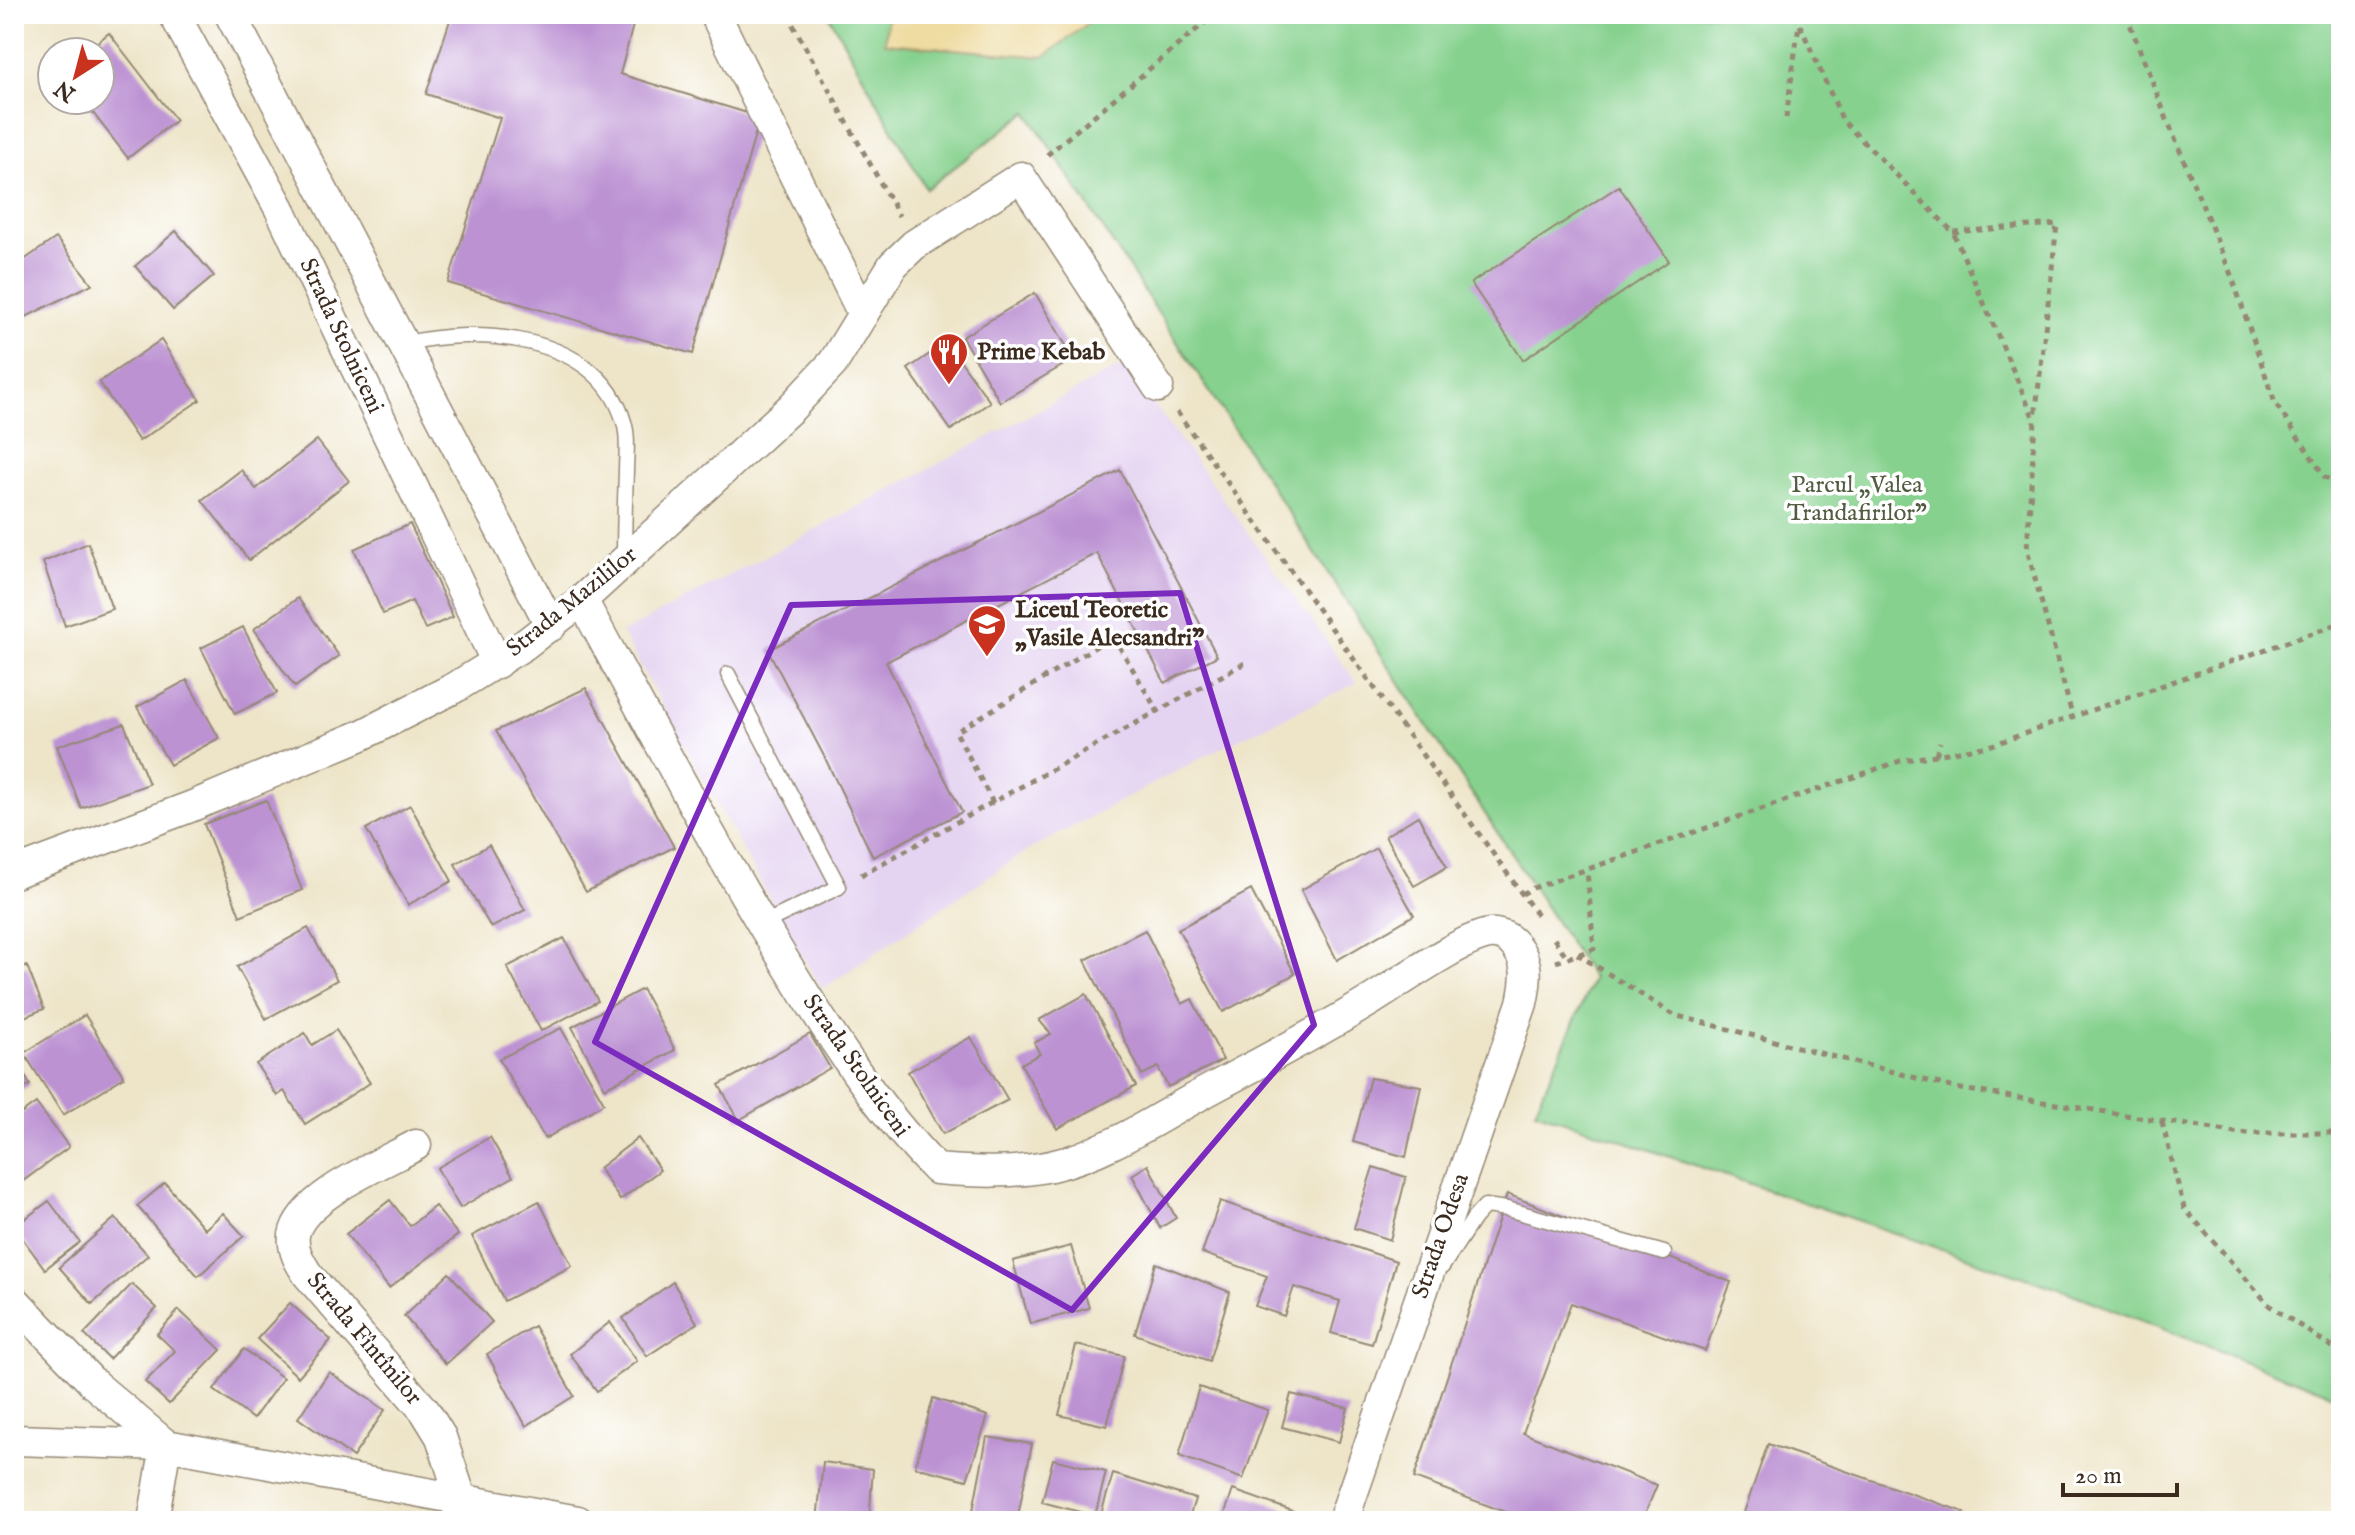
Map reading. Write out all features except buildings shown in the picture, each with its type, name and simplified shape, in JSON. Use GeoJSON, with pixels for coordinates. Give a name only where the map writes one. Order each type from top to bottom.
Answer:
{"type":"FeatureCollection","features":[{"type":"Feature","properties":{"kind":"street","name":"Strada Stolniceni"},"geometry":{"type":"LineString","coordinates":[[174,14],[280,209],[497,663]]}},
{"type":"Feature","properties":{"kind":"street"},"geometry":{"type":"LineString","coordinates":[[230,14],[551,626]]}},
{"type":"Feature","properties":{"kind":"street"},"geometry":{"type":"LineString","coordinates":[[715,14],[863,314]]}},
{"type":"Feature","properties":{"kind":"street","name":"Strada Mazililor"},"geometry":{"type":"LineString","coordinates":[[17,864],[205,801],[338,745],[456,687],[497,663],[551,626],[582,600],[792,407],[833,363],[893,265],[914,245],[1021,177]]}},
{"type":"Feature","properties":{"kind":"street"},"geometry":{"type":"LineString","coordinates":[[1021,177],[1158,387]]}},
{"type":"Feature","properties":{"kind":"street","name":"Strada Stolniceni"},"geometry":{"type":"LineString","coordinates":[[582,600],[762,924],[865,1088],[910,1143],[936,1169],[977,1173],[1051,1166],[1099,1151],[1356,1010],[1467,942],[1492,933],[1507,938],[1523,963]]}},
{"type":"Feature","properties":{"kind":"street","name":"Strada Odesa"},"geometry":{"type":"LineString","coordinates":[[1343,1521],[1522,1003],[1523,963]]}},
{"type":"Feature","properties":{"kind":"street","name":"Strada Fîntînilor"},"geometry":{"type":"LineString","coordinates":[[416,1145],[326,1194],[313,1205],[295,1232],[294,1244],[298,1259],[308,1275],[425,1411],[441,1437],[459,1509]]}},
{"type":"Feature","properties":{"kind":"street"},"geometry":{"type":"LineString","coordinates":[[14,1300],[94,1384],[166,1445]]}},
{"type":"Feature","properties":{"kind":"street"},"geometry":{"type":"LineString","coordinates":[[14,1440],[166,1445],[459,1509],[578,1521]]}},
{"type":"Feature","properties":{"kind":"street"},"geometry":{"type":"LineString","coordinates":[[153,1521],[166,1445]]}},
{"type":"Feature","properties":{"kind":"lane"},"geometry":{"type":"LineString","coordinates":[[403,344],[433,337],[512,339],[544,345],[574,359],[601,382],[619,409],[627,438],[623,562]]}},
{"type":"Feature","properties":{"kind":"lane"},"geometry":{"type":"LineString","coordinates":[[728,674],[839,887],[762,924]]}},
{"type":"Feature","properties":{"kind":"lane"},"geometry":{"type":"LineString","coordinates":[[1416,1308],[1485,1206],[1507,1209],[1664,1253]]}},
{"type":"Feature","properties":{"kind":"path"},"geometry":{"type":"LineString","coordinates":[[787,14],[914,245]]}},
{"type":"Feature","properties":{"kind":"path"},"geometry":{"type":"LineString","coordinates":[[1021,177],[1215,14]]}},
{"type":"Feature","properties":{"kind":"path"},"geometry":{"type":"LineString","coordinates":[[1795,14],[1843,121],[1953,232],[2035,421]]}},
{"type":"Feature","properties":{"kind":"path"},"geometry":{"type":"LineString","coordinates":[[2126,14],[2232,277],[2275,403],[2325,477],[2341,485]]}},
{"type":"Feature","properties":{"kind":"path"},"geometry":{"type":"LineString","coordinates":[[1786,118],[1799,23]]}},
{"type":"Feature","properties":{"kind":"path"},"geometry":{"type":"LineString","coordinates":[[1953,232],[2057,224],[2035,421],[2027,549],[2073,718]]}},
{"type":"Feature","properties":{"kind":"path"},"geometry":{"type":"LineString","coordinates":[[1158,387],[1540,919]]}},
{"type":"Feature","properties":{"kind":"path"},"geometry":{"type":"LineString","coordinates":[[1522,894],[1900,761],[1989,746],[2341,623]]}},
{"type":"Feature","properties":{"kind":"path"},"geometry":{"type":"LineString","coordinates":[[993,803],[956,732],[1113,636],[1158,712]]}},
{"type":"Feature","properties":{"kind":"path"},"geometry":{"type":"LineString","coordinates":[[839,887],[1245,663]]}},
{"type":"Feature","properties":{"kind":"path"},"geometry":{"type":"LineString","coordinates":[[1936,755],[1940,742]]}},
{"type":"Feature","properties":{"kind":"path"},"geometry":{"type":"LineString","coordinates":[[1523,963],[1568,958],[1594,949],[1587,871]]}},
{"type":"Feature","properties":{"kind":"path"},"geometry":{"type":"LineString","coordinates":[[1549,932],[1568,958]]}},
{"type":"Feature","properties":{"kind":"path"},"geometry":{"type":"LineString","coordinates":[[1577,954],[1674,1015],[1955,1088],[2239,1133],[2341,1133]]}},
{"type":"Feature","properties":{"kind":"path"},"geometry":{"type":"LineString","coordinates":[[2162,1122],[2184,1208],[2270,1306],[2341,1353]]}},
{"type":"Feature","properties":{"kind":"highlighted area"},"geometry":{"type":"Polygon","coordinates":[[[1180,593],[1314,1025],[1072,1310],[595,1042],[791,605],[1180,593]]]}},
{"type":"Feature","properties":{"kind":"shaded area","name":"Liceul Teoretic „Vasile Alecsandri”"},"geometry":{"type":"Polygon","coordinates":[[[1125,364],[1357,683],[1222,747],[1025,852],[822,989],[622,633],[1125,364]]]}},
{"type":"Feature","properties":{"kind":"green space","name":"Parcul „Valea Trandafirilor”"},"geometry":{"type":"Polygon","coordinates":[[[828,14],[2341,14],[2341,1398],[2065,1291],[1535,1111],[1593,979],[1027,112],[926,189],[828,14]]]}},
{"type":"Feature","properties":{"kind":"sand"},"geometry":{"type":"Polygon","coordinates":[[[888,14],[1100,14],[1044,57],[885,43],[888,14]]]}},
{"type":"Feature","properties":{"kind":"place","name":"Prime Kebab"},"geometry":{"type":"Point","coordinates":[949,386]}},
{"type":"Feature","properties":{"kind":"place","name":"Liceul Teoretic „Vasile Alecsandri”"},"geometry":{"type":"Point","coordinates":[987,658]}}]}
